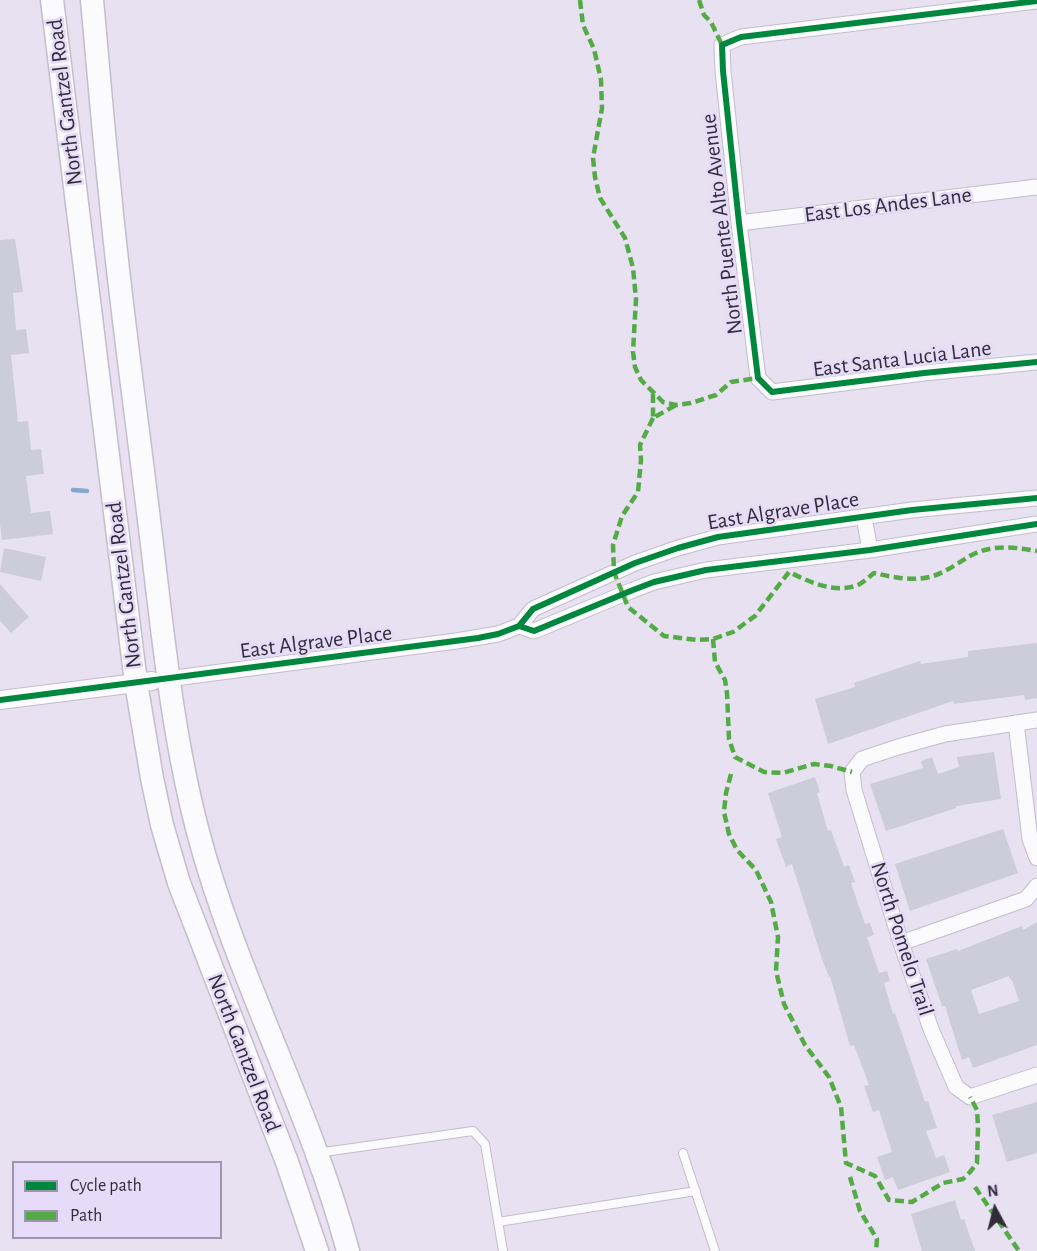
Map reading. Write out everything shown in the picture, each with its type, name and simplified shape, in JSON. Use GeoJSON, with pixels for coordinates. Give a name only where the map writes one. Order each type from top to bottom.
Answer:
{"type":"FeatureCollection","features":[{"type":"Feature","properties":{"kind":"main road","name":"North Gantzel Road"},"geometry":{"type":"LineString","coordinates":[[52,0],[152,681],[186,783],[215,890],[339,1215],[348,1251]]}},
{"type":"Feature","properties":{"kind":"main road","name":"North Gantzel Road"},"geometry":{"type":"LineString","coordinates":[[92,0],[152,681],[152,778],[162,825],[179,883],[287,1162],[317,1251]]}},
{"type":"Feature","properties":{"kind":"street"},"geometry":{"type":"LineString","coordinates":[[1008,2],[1037,1]]}},
{"type":"Feature","properties":{"kind":"street","name":"North Puente Alto Avenue"},"geometry":{"type":"LineString","coordinates":[[772,392],[758,378],[738,223],[722,45],[741,37],[1008,2]]}},
{"type":"Feature","properties":{"kind":"street","name":"East Los Andes Lane"},"geometry":{"type":"LineString","coordinates":[[738,223],[1037,187]]}},
{"type":"Feature","properties":{"kind":"street","name":"East Santa Lucia Lane"},"geometry":{"type":"LineString","coordinates":[[772,392],[1037,362]]}},
{"type":"Feature","properties":{"kind":"street","name":"East Algrave Place"},"geometry":{"type":"LineString","coordinates":[[152,681],[498,634],[519,626],[533,609],[635,563],[678,548],[743,533],[1037,498]]}},
{"type":"Feature","properties":{"kind":"street"},"geometry":{"type":"LineString","coordinates":[[864,517],[870,550]]}},
{"type":"Feature","properties":{"kind":"street","name":"East Algrave Place"},"geometry":{"type":"LineString","coordinates":[[519,626],[534,631],[622,594],[654,582],[686,574],[732,566],[870,550],[1037,524]]}},
{"type":"Feature","properties":{"kind":"street"},"geometry":{"type":"LineString","coordinates":[[0,700],[152,681]]}},
{"type":"Feature","properties":{"kind":"street"},"geometry":{"type":"LineString","coordinates":[[1037,720],[1016,723],[1030,839],[1037,858]]}},
{"type":"Feature","properties":{"kind":"street","name":"North Pomelo Trail"},"geometry":{"type":"LineString","coordinates":[[1016,723],[945,734],[898,747],[862,759],[852,772],[854,790],[901,943],[931,1029],[956,1087],[970,1097],[1037,1075]]}},
{"type":"Feature","properties":{"kind":"street"},"geometry":{"type":"LineString","coordinates":[[901,943],[1026,899],[1037,886]]}},
{"type":"Feature","properties":{"kind":"lane"},"geometry":{"type":"LineString","coordinates":[[316,1153],[473,1131],[485,1144],[503,1251]]}},
{"type":"Feature","properties":{"kind":"lane"},"geometry":{"type":"LineString","coordinates":[[683,1153],[715,1251]]}},
{"type":"Feature","properties":{"kind":"lane"},"geometry":{"type":"LineString","coordinates":[[498,1222],[696,1191]]}},
{"type":"Feature","properties":{"kind":"building"},"geometry":{"type":"Polygon","coordinates":[[[15,239],[23,292],[13,293],[16,330],[26,329],[29,353],[11,355],[18,422],[28,421],[31,450],[41,449],[44,474],[26,476],[31,513],[50,511],[53,534],[2,540],[0,524],[0,240],[15,239]]]}},
{"type":"Feature","properties":{"kind":"building"},"geometry":{"type":"Polygon","coordinates":[[[4,548],[46,557],[41,581],[0,572],[4,548]]]}},
{"type":"Feature","properties":{"kind":"building"},"geometry":{"type":"Polygon","coordinates":[[[0,584],[29,617],[11,633],[0,621],[0,584]]]}},
{"type":"Feature","properties":{"kind":"building"},"geometry":{"type":"Polygon","coordinates":[[[1037,643],[1037,698],[1025,700],[1024,695],[954,704],[953,701],[828,744],[815,699],[855,687],[854,683],[920,661],[921,664],[968,657],[968,651],[1037,643]]]}},
{"type":"Feature","properties":{"kind":"building"},"geometry":{"type":"Polygon","coordinates":[[[994,752],[1001,799],[956,806],[956,808],[886,831],[870,784],[923,768],[921,761],[932,757],[938,774],[959,767],[957,757],[994,752]]]}},
{"type":"Feature","properties":{"kind":"building"},"geometry":{"type":"Polygon","coordinates":[[[815,777],[820,792],[817,793],[828,831],[831,830],[844,867],[849,865],[855,882],[851,883],[865,924],[870,923],[874,935],[867,937],[879,973],[887,971],[890,981],[884,983],[893,1014],[895,1013],[925,1102],[928,1101],[937,1128],[926,1131],[936,1158],[944,1155],[950,1172],[898,1190],[893,1177],[885,1180],[877,1157],[892,1152],[879,1110],[873,1112],[864,1086],[869,1085],[854,1045],[850,1046],[830,976],[822,959],[792,864],[786,867],[776,839],[782,837],[768,793],[815,777]]]}},
{"type":"Feature","properties":{"kind":"building"},"geometry":{"type":"Polygon","coordinates":[[[1003,829],[1018,873],[910,911],[895,864],[1003,829]]]}},
{"type":"Feature","properties":{"kind":"building"},"geometry":{"type":"Polygon","coordinates":[[[1037,922],[1037,1045],[973,1068],[969,1057],[962,1060],[945,1006],[942,1006],[926,959],[957,949],[958,951],[1022,926],[1023,930],[1037,922]],[[1009,976],[971,990],[979,1014],[1019,1001],[1009,976]]]}},
{"type":"Feature","properties":{"kind":"building"},"geometry":{"type":"Polygon","coordinates":[[[1037,1102],[1037,1153],[1007,1162],[992,1115],[1037,1102]]]}},
{"type":"Feature","properties":{"kind":"building"},"geometry":{"type":"Polygon","coordinates":[[[955,1200],[975,1251],[922,1251],[911,1214],[955,1200]]]}},
{"type":"Feature","properties":{"kind":"waterway"},"geometry":{"type":"LineString","coordinates":[[73,490],[87,491]]}},
{"type":"Feature","properties":{"kind":"marked path"},"geometry":{"type":"LineString","coordinates":[[580,0],[583,25],[594,49],[601,80],[602,108],[593,158],[595,177],[600,198],[625,238],[633,268],[636,299],[633,352],[635,367],[641,380],[663,402],[676,405],[716,395],[731,382],[758,378]]}},
{"type":"Feature","properties":{"kind":"marked path"},"geometry":{"type":"LineString","coordinates":[[699,0],[704,15],[711,22],[722,45]]}},
{"type":"Feature","properties":{"kind":"marked path"},"geometry":{"type":"LineString","coordinates":[[653,394],[653,418],[676,405]]}},
{"type":"Feature","properties":{"kind":"marked path"},"geometry":{"type":"LineString","coordinates":[[653,418],[640,445],[638,492],[622,516],[613,545],[614,572],[628,607],[664,636],[697,640],[713,639],[733,632],[755,616],[789,572],[822,586],[840,588],[858,585],[874,573],[911,579],[926,578],[947,570],[978,552],[994,548],[1037,551]]}},
{"type":"Feature","properties":{"kind":"marked path"},"geometry":{"type":"LineString","coordinates":[[713,639],[715,662],[725,680],[729,739],[735,757],[764,772],[783,773],[814,764],[852,772]]}},
{"type":"Feature","properties":{"kind":"marked path"},"geometry":{"type":"LineString","coordinates":[[731,774],[724,812],[729,834],[737,850],[756,870],[771,902],[778,937],[776,971],[784,1004],[805,1045],[829,1077],[841,1107],[846,1163],[875,1176],[889,1200],[912,1202],[943,1183],[963,1179],[977,1163],[977,1110],[970,1097]]}},
{"type":"Feature","properties":{"kind":"marked path"},"geometry":{"type":"LineString","coordinates":[[850,1177],[860,1211],[877,1239],[876,1251]]}},
{"type":"Feature","properties":{"kind":"marked path"},"geometry":{"type":"LineString","coordinates":[[975,1187],[1019,1251]]}},
{"type":"Feature","properties":{"kind":"cycle path"},"geometry":{"type":"LineString","coordinates":[[1037,1],[741,37],[722,45],[739,223],[758,378],[772,392],[1037,362]]}},
{"type":"Feature","properties":{"kind":"cycle path"},"geometry":{"type":"LineString","coordinates":[[0,700],[478,638],[519,626],[533,609],[635,563],[718,537],[912,510],[1037,498]]}},
{"type":"Feature","properties":{"kind":"cycle path"},"geometry":{"type":"LineString","coordinates":[[519,626],[534,631],[654,582],[706,570],[870,550],[1037,524]]}}]}
